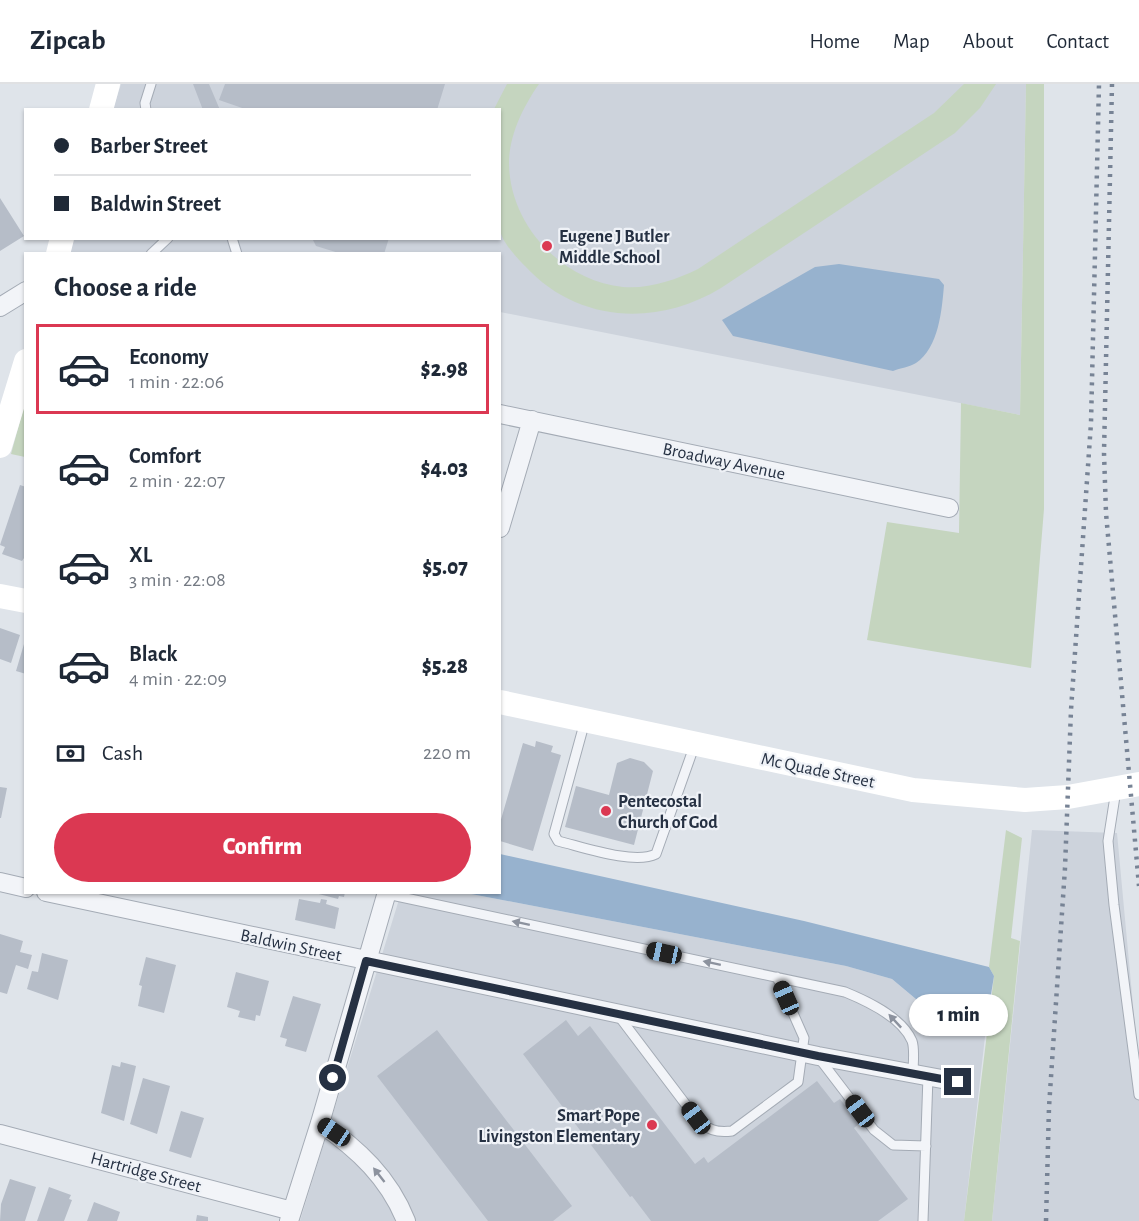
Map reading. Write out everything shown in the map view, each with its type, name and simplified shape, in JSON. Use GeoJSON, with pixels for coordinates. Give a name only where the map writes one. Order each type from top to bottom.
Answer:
{"type":"FeatureCollection","features":[{"type":"Feature","properties":{"kind":"street"},"geometry":{"type":"LineString","coordinates":[[102,108],[108,84]]}},
{"type":"Feature","properties":{"kind":"street"},"geometry":{"type":"LineString","coordinates":[[0,307],[24,292]]}},
{"type":"Feature","properties":{"kind":"street"},"geometry":{"type":"LineString","coordinates":[[0,446],[24,368]]}},
{"type":"Feature","properties":{"kind":"street","name":"Broadway Avenue"},"geometry":{"type":"LineString","coordinates":[[501,414],[949,508]]}},
{"type":"Feature","properties":{"kind":"street"},"geometry":{"type":"LineString","coordinates":[[501,525],[532,420]]}},
{"type":"Feature","properties":{"kind":"street"},"geometry":{"type":"LineString","coordinates":[[0,596],[24,601]]}},
{"type":"Feature","properties":{"kind":"street","name":"Mc Quade Street"},"geometry":{"type":"LineString","coordinates":[[501,702],[913,790],[1025,800],[1068,797],[1128,787]]}},
{"type":"Feature","properties":{"kind":"street"},"geometry":{"type":"LineString","coordinates":[[0,882],[24,888]]}},
{"type":"Feature","properties":{"kind":"street","name":"Baldwin Street"},"geometry":{"type":"LineString","coordinates":[[55,894],[810,1054],[958,1082]]}},
{"type":"Feature","properties":{"kind":"street"},"geometry":{"type":"LineString","coordinates":[[291,1216],[321,1123],[387,894]]}},
{"type":"Feature","properties":{"kind":"street"},"geometry":{"type":"LineString","coordinates":[[321,1123],[361,1153],[398,1201],[406,1221]]}},
{"type":"Feature","properties":{"kind":"street","name":"Hartridge Street"},"geometry":{"type":"LineString","coordinates":[[0,1134],[291,1216]]}},
{"type":"Feature","properties":{"kind":"lane"},"geometry":{"type":"LineString","coordinates":[[146,108],[151,84]]}},
{"type":"Feature","properties":{"kind":"lane"},"geometry":{"type":"LineString","coordinates":[[153,252],[166,240]]}},
{"type":"Feature","properties":{"kind":"lane"},"geometry":{"type":"LineString","coordinates":[[585,721],[554,834],[558,841],[615,855],[649,858],[656,854],[695,744]]}},
{"type":"Feature","properties":{"kind":"lane"},"geometry":{"type":"LineString","coordinates":[[1128,787],[1108,841],[1139,1095]]}},
{"type":"Feature","properties":{"kind":"lane"},"geometry":{"type":"LineString","coordinates":[[392,894],[845,992],[872,1003],[891,1016],[912,1041],[920,1075],[926,1146],[923,1221]]}},
{"type":"Feature","properties":{"kind":"lane"},"geometry":{"type":"LineString","coordinates":[[777,977],[810,1054],[874,1130],[893,1144],[926,1146]]}},
{"type":"Feature","properties":{"kind":"lane"},"geometry":{"type":"LineString","coordinates":[[616,1013],[696,1118],[706,1128],[719,1133],[732,1131],[798,1082],[810,1054]]}},
{"type":"Feature","properties":{"kind":"shaded area","name":"Eugene J Butler Middle School"},"geometry":{"type":"Polygon","coordinates":[[[121,84],[1026,84],[1020,415],[501,312],[501,252],[70,252],[74,240],[501,240],[501,108],[113,108],[121,84]]]}},
{"type":"Feature","properties":{"kind":"shaded area"},"geometry":{"type":"Polygon","coordinates":[[[1032,830],[1117,833],[1139,1069],[1139,1221],[992,1221],[1032,830]]]}},
{"type":"Feature","properties":{"kind":"shaded area","name":"Smart Pope Livingston Elementary"},"geometry":{"type":"Polygon","coordinates":[[[401,894],[471,894],[846,966],[892,979],[935,1015],[975,1028],[987,1019],[964,1221],[300,1221],[401,894]]]}},
{"type":"Feature","properties":{"kind":"green space"},"geometry":{"type":"Polygon","coordinates":[[[507,84],[539,84],[514,132],[509,164],[512,187],[519,209],[530,229],[544,246],[561,262],[601,283],[623,287],[643,287],[662,283],[698,269],[934,113],[964,84],[996,84],[980,108],[955,133],[721,288],[696,301],[671,309],[645,313],[618,313],[593,308],[569,299],[546,285],[513,254],[501,234],[501,108],[495,108],[507,84]]]}},
{"type":"Feature","properties":{"kind":"green space"},"geometry":{"type":"Polygon","coordinates":[[[1026,84],[1044,84],[1044,509],[1031,668],[867,640],[887,522],[959,533],[961,403],[1020,415],[1026,84]]]}},
{"type":"Feature","properties":{"kind":"green space"},"geometry":{"type":"Polygon","coordinates":[[[24,407],[24,457],[11,454],[24,407]]]}},
{"type":"Feature","properties":{"kind":"green space"},"geometry":{"type":"Polygon","coordinates":[[[1006,830],[1022,838],[1011,938],[1020,941],[992,1221],[964,1221],[994,976],[989,967],[1006,830]]]}},
{"type":"Feature","properties":{"kind":"water"},"geometry":{"type":"Polygon","coordinates":[[[839,264],[939,279],[944,285],[938,327],[930,348],[916,363],[893,371],[733,336],[722,320],[815,267],[839,264]]]}},
{"type":"Feature","properties":{"kind":"water"},"geometry":{"type":"Polygon","coordinates":[[[501,854],[804,921],[989,967],[994,976],[987,1019],[975,1028],[935,1015],[892,979],[846,966],[471,894],[501,894],[501,854]]]}},
{"type":"Feature","properties":{"kind":"building"},"geometry":{"type":"Polygon","coordinates":[[[193,84],[209,84],[219,108],[202,108],[193,84]]]}},
{"type":"Feature","properties":{"kind":"building"},"geometry":{"type":"Polygon","coordinates":[[[225,84],[445,84],[438,108],[242,108],[219,100],[225,84]]]}},
{"type":"Feature","properties":{"kind":"building"},"geometry":{"type":"Polygon","coordinates":[[[0,198],[24,236],[0,251],[0,198]]]}},
{"type":"Feature","properties":{"kind":"building"},"geometry":{"type":"Polygon","coordinates":[[[313,240],[388,240],[385,252],[336,252],[316,246],[313,240]]]}},
{"type":"Feature","properties":{"kind":"building"},"geometry":{"type":"Polygon","coordinates":[[[20,485],[24,486],[24,558],[22,561],[2,554],[5,547],[0,545],[20,485]]]}},
{"type":"Feature","properties":{"kind":"building"},"geometry":{"type":"Polygon","coordinates":[[[0,628],[20,635],[11,663],[0,659],[0,628]]]}},
{"type":"Feature","properties":{"kind":"building"},"geometry":{"type":"Polygon","coordinates":[[[24,644],[24,673],[16,671],[24,644]]]}},
{"type":"Feature","properties":{"kind":"building"},"geometry":{"type":"Polygon","coordinates":[[[536,741],[553,746],[551,752],[561,755],[533,851],[501,841],[501,820],[523,743],[535,747],[536,741]]]}},
{"type":"Feature","properties":{"kind":"building","name":"Pentecostal Church of God"},"geometry":{"type":"Polygon","coordinates":[[[630,758],[644,762],[653,771],[634,845],[565,827],[576,786],[609,795],[617,763],[630,758]]]}},
{"type":"Feature","properties":{"kind":"building"},"geometry":{"type":"Polygon","coordinates":[[[0,787],[7,788],[1,818],[0,818],[0,787]]]}},
{"type":"Feature","properties":{"kind":"building"},"geometry":{"type":"Polygon","coordinates":[[[319,894],[345,894],[344,897],[339,896],[338,899],[319,894]]]}},
{"type":"Feature","properties":{"kind":"building"},"geometry":{"type":"Polygon","coordinates":[[[299,899],[320,903],[321,899],[327,900],[326,904],[339,908],[335,929],[295,920],[299,899]]]}},
{"type":"Feature","properties":{"kind":"building"},"geometry":{"type":"Polygon","coordinates":[[[0,934],[23,941],[20,952],[32,955],[28,969],[16,965],[7,994],[0,992],[0,934]]]}},
{"type":"Feature","properties":{"kind":"building"},"geometry":{"type":"Polygon","coordinates":[[[42,953],[68,960],[58,1000],[27,989],[32,971],[38,972],[42,953]]]}},
{"type":"Feature","properties":{"kind":"building"},"geometry":{"type":"Polygon","coordinates":[[[146,957],[176,965],[164,1013],[138,1006],[142,986],[139,985],[146,957]]]}},
{"type":"Feature","properties":{"kind":"building"},"geometry":{"type":"Polygon","coordinates":[[[236,972],[269,981],[260,1016],[256,1015],[255,1021],[238,1017],[240,1011],[227,1007],[236,972]]]}},
{"type":"Feature","properties":{"kind":"building"},"geometry":{"type":"Polygon","coordinates":[[[293,996],[321,1004],[306,1052],[285,1046],[287,1039],[280,1037],[293,996]]]}},
{"type":"Feature","properties":{"kind":"building"},"geometry":{"type":"Polygon","coordinates":[[[566,1020],[578,1036],[590,1026],[695,1164],[704,1157],[708,1163],[817,1081],[834,1103],[840,1099],[859,1124],[854,1128],[908,1199],[878,1221],[651,1221],[632,1196],[630,1197],[523,1054],[566,1020]]]}},
{"type":"Feature","properties":{"kind":"building"},"geometry":{"type":"Polygon","coordinates":[[[437,1030],[572,1206],[553,1221],[488,1221],[377,1076],[437,1030]]]}},
{"type":"Feature","properties":{"kind":"building"},"geometry":{"type":"Polygon","coordinates":[[[121,1062],[136,1066],[124,1121],[101,1113],[112,1065],[120,1067],[121,1062]]]}},
{"type":"Feature","properties":{"kind":"building"},"geometry":{"type":"Polygon","coordinates":[[[143,1078],[170,1086],[157,1134],[130,1124],[143,1078]]]}},
{"type":"Feature","properties":{"kind":"building"},"geometry":{"type":"Polygon","coordinates":[[[181,1111],[204,1118],[191,1158],[169,1151],[181,1111]]]}},
{"type":"Feature","properties":{"kind":"building"},"geometry":{"type":"Polygon","coordinates":[[[10,1179],[36,1187],[25,1221],[0,1221],[1,1204],[10,1179]]]}},
{"type":"Feature","properties":{"kind":"building"},"geometry":{"type":"Polygon","coordinates":[[[49,1187],[71,1195],[69,1199],[72,1200],[64,1221],[37,1221],[49,1187]]]}},
{"type":"Feature","properties":{"kind":"building"},"geometry":{"type":"Polygon","coordinates":[[[94,1202],[120,1212],[117,1221],[87,1221],[94,1202]]]}},
{"type":"Feature","properties":{"kind":"building"},"geometry":{"type":"Polygon","coordinates":[[[197,1215],[208,1217],[208,1221],[196,1221],[197,1215]]]}},
{"type":"Feature","properties":{"kind":"railway"},"geometry":{"type":"LineString","coordinates":[[1046,1221],[1049,1107],[1065,868],[1071,710],[1091,423],[1099,84]]}},
{"type":"Feature","properties":{"kind":"railway"},"geometry":{"type":"LineString","coordinates":[[1112,84],[1104,453],[1106,513],[1139,886]]}},
{"type":"Feature","properties":{"kind":"place","name":"Eugene J Butler Middle School"},"geometry":{"type":"Point","coordinates":[547,246]}},
{"type":"Feature","properties":{"kind":"place","name":"Pentecostal Church of God"},"geometry":{"type":"Point","coordinates":[606,811]}},
{"type":"Feature","properties":{"kind":"place","name":"Smart Pope Livingston Elementary"},"geometry":{"type":"Point","coordinates":[652,1125]}},
{"type":"Feature","properties":{"kind":"route"},"geometry":{"type":"LineString","coordinates":[[333,1078],[366,961],[676,1024],[818,1056],[958,1082]]}}]}
